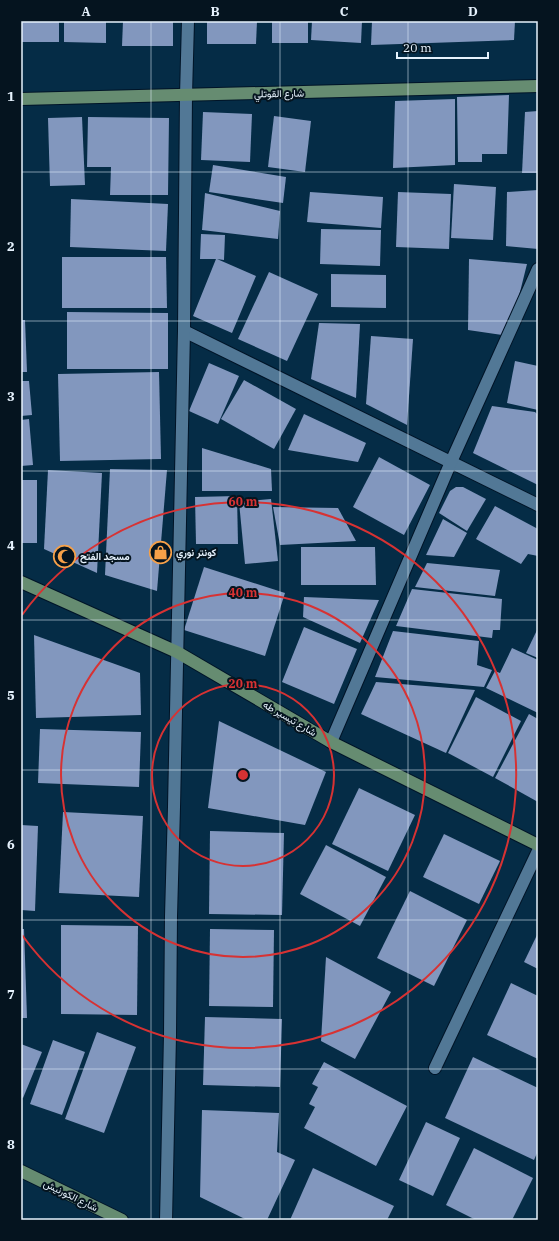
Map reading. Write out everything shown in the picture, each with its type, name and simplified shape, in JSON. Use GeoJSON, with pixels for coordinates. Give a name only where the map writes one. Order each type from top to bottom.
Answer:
{"type":"FeatureCollection","features":[{"type":"Feature","properties":{"kind":"street"},"geometry":{"type":"LineString","coordinates":[[166,1220],[170,1035],[170,916],[174,807],[184,331],[188,21]]}},
{"type":"Feature","properties":{"kind":"street","name":"شارع القوتلي"},"geometry":{"type":"LineString","coordinates":[[21,99],[538,86]]}},
{"type":"Feature","properties":{"kind":"street"},"geometry":{"type":"LineString","coordinates":[[331,742],[451,462],[538,269]]}},
{"type":"Feature","properties":{"kind":"street"},"geometry":{"type":"LineString","coordinates":[[184,331],[538,505]]}},
{"type":"Feature","properties":{"kind":"street","name":"شارع تيسير طه"},"geometry":{"type":"LineString","coordinates":[[21,582],[177,652],[331,742],[538,845]]}},
{"type":"Feature","properties":{"kind":"street"},"geometry":{"type":"LineString","coordinates":[[435,1068],[538,851]]}},
{"type":"Feature","properties":{"kind":"street","name":"شارع الكورنيش"},"geometry":{"type":"LineString","coordinates":[[21,1171],[122,1220]]}},
{"type":"Feature","properties":{"kind":"building"},"geometry":{"type":"Polygon","coordinates":[[[21,21],[59,21],[59,42],[21,42],[21,21]]]}},
{"type":"Feature","properties":{"kind":"building"},"geometry":{"type":"Polygon","coordinates":[[[64,21],[106,21],[106,43],[64,42],[64,21]]]}},
{"type":"Feature","properties":{"kind":"building"},"geometry":{"type":"Polygon","coordinates":[[[123,21],[173,21],[173,46],[122,46],[123,21]]]}},
{"type":"Feature","properties":{"kind":"building"},"geometry":{"type":"Polygon","coordinates":[[[207,21],[257,21],[256,44],[207,44],[207,21]]]}},
{"type":"Feature","properties":{"kind":"building"},"geometry":{"type":"Polygon","coordinates":[[[272,21],[308,21],[308,43],[272,43],[272,21]]]}},
{"type":"Feature","properties":{"kind":"building"},"geometry":{"type":"Polygon","coordinates":[[[312,21],[362,21],[361,43],[311,40],[312,21]]]}},
{"type":"Feature","properties":{"kind":"building"},"geometry":{"type":"Polygon","coordinates":[[[372,21],[515,21],[514,40],[371,45],[372,21]]]}},
{"type":"Feature","properties":{"kind":"building"},"geometry":{"type":"Polygon","coordinates":[[[509,95],[507,154],[482,154],[482,162],[458,162],[457,97],[509,95]]]}},
{"type":"Feature","properties":{"kind":"building"},"geometry":{"type":"Polygon","coordinates":[[[455,99],[455,165],[393,168],[395,101],[455,99]]]}},
{"type":"Feature","properties":{"kind":"building"},"geometry":{"type":"Polygon","coordinates":[[[538,111],[538,173],[522,173],[525,112],[538,111]]]}},
{"type":"Feature","properties":{"kind":"building"},"geometry":{"type":"Polygon","coordinates":[[[203,112],[252,114],[250,162],[201,160],[203,112]]]}},
{"type":"Feature","properties":{"kind":"building"},"geometry":{"type":"Polygon","coordinates":[[[274,116],[311,121],[305,172],[268,167],[274,116]]]}},
{"type":"Feature","properties":{"kind":"building"},"geometry":{"type":"Polygon","coordinates":[[[82,117],[85,185],[50,186],[48,118],[82,117]]]}},
{"type":"Feature","properties":{"kind":"building"},"geometry":{"type":"Polygon","coordinates":[[[88,117],[169,118],[168,195],[110,195],[111,167],[87,167],[88,117]]]}},
{"type":"Feature","properties":{"kind":"building"},"geometry":{"type":"Polygon","coordinates":[[[213,165],[286,177],[283,203],[209,192],[213,165]]]}},
{"type":"Feature","properties":{"kind":"building"},"geometry":{"type":"Polygon","coordinates":[[[454,184],[496,187],[493,240],[451,238],[454,184]]]}},
{"type":"Feature","properties":{"kind":"building"},"geometry":{"type":"Polygon","coordinates":[[[538,190],[538,249],[506,246],[507,192],[538,190]]]}},
{"type":"Feature","properties":{"kind":"building"},"geometry":{"type":"Polygon","coordinates":[[[310,192],[383,197],[381,228],[307,222],[310,192]]]}},
{"type":"Feature","properties":{"kind":"building"},"geometry":{"type":"Polygon","coordinates":[[[398,192],[451,194],[449,249],[396,247],[398,192]]]}},
{"type":"Feature","properties":{"kind":"building"},"geometry":{"type":"Polygon","coordinates":[[[205,193],[280,211],[278,239],[202,230],[205,193]]]}},
{"type":"Feature","properties":{"kind":"building"},"geometry":{"type":"Polygon","coordinates":[[[71,199],[168,204],[166,251],[70,247],[71,199]]]}},
{"type":"Feature","properties":{"kind":"building"},"geometry":{"type":"Polygon","coordinates":[[[321,229],[381,230],[380,266],[320,264],[321,229]]]}},
{"type":"Feature","properties":{"kind":"building"},"geometry":{"type":"Polygon","coordinates":[[[201,234],[225,235],[224,260],[217,259],[256,276],[232,333],[193,316],[216,259],[200,259],[201,234]]]}},
{"type":"Feature","properties":{"kind":"building"},"geometry":{"type":"Polygon","coordinates":[[[62,257],[166,257],[167,308],[62,308],[62,257]]]}},
{"type":"Feature","properties":{"kind":"building"},"geometry":{"type":"Polygon","coordinates":[[[469,259],[527,264],[509,336],[468,330],[469,259]]]}},
{"type":"Feature","properties":{"kind":"building"},"geometry":{"type":"Polygon","coordinates":[[[269,272],[318,294],[287,361],[238,339],[269,272]]]}},
{"type":"Feature","properties":{"kind":"building"},"geometry":{"type":"Polygon","coordinates":[[[331,274],[386,275],[386,308],[331,307],[331,274]]]}},
{"type":"Feature","properties":{"kind":"building"},"geometry":{"type":"Polygon","coordinates":[[[67,312],[168,313],[168,369],[67,369],[67,312]]]}},
{"type":"Feature","properties":{"kind":"building"},"geometry":{"type":"Polygon","coordinates":[[[21,320],[25,320],[27,372],[21,372],[21,320]]]}},
{"type":"Feature","properties":{"kind":"building"},"geometry":{"type":"Polygon","coordinates":[[[319,323],[360,324],[356,398],[311,379],[319,323]]]}},
{"type":"Feature","properties":{"kind":"building"},"geometry":{"type":"Polygon","coordinates":[[[371,336],[413,339],[407,425],[366,404],[371,336]]]}},
{"type":"Feature","properties":{"kind":"building"},"geometry":{"type":"Polygon","coordinates":[[[515,361],[538,366],[538,410],[507,403],[515,361]]]}},
{"type":"Feature","properties":{"kind":"building"},"geometry":{"type":"Polygon","coordinates":[[[209,363],[239,376],[218,424],[189,411],[209,363]]]}},
{"type":"Feature","properties":{"kind":"building"},"geometry":{"type":"Polygon","coordinates":[[[159,372],[161,459],[60,461],[58,374],[159,372]]]}},
{"type":"Feature","properties":{"kind":"building"},"geometry":{"type":"Polygon","coordinates":[[[244,380],[296,409],[274,449],[221,419],[244,380]]]}},
{"type":"Feature","properties":{"kind":"building"},"geometry":{"type":"Polygon","coordinates":[[[21,381],[29,381],[32,415],[21,416],[21,381]]]}},
{"type":"Feature","properties":{"kind":"building"},"geometry":{"type":"Polygon","coordinates":[[[492,406],[535,412],[538,415],[538,485],[473,453],[492,406]]]}},
{"type":"Feature","properties":{"kind":"building"},"geometry":{"type":"Polygon","coordinates":[[[304,414],[366,443],[358,462],[288,450],[304,414]]]}},
{"type":"Feature","properties":{"kind":"building"},"geometry":{"type":"Polygon","coordinates":[[[29,419],[33,465],[21,466],[21,420],[29,419]]]}},
{"type":"Feature","properties":{"kind":"building"},"geometry":{"type":"Polygon","coordinates":[[[202,448],[271,469],[272,491],[202,491],[202,448]]]}},
{"type":"Feature","properties":{"kind":"building"},"geometry":{"type":"Polygon","coordinates":[[[379,457],[430,485],[404,535],[353,507],[379,457]]]}},
{"type":"Feature","properties":{"kind":"building"},"geometry":{"type":"Polygon","coordinates":[[[110,469],[167,470],[157,591],[105,575],[110,469]]]}},
{"type":"Feature","properties":{"kind":"building"},"geometry":{"type":"Polygon","coordinates":[[[48,470],[102,473],[97,573],[44,549],[48,470]]]}},
{"type":"Feature","properties":{"kind":"building"},"geometry":{"type":"Polygon","coordinates":[[[21,480],[37,480],[37,543],[21,543],[21,480]]]}},
{"type":"Feature","properties":{"kind":"building"},"geometry":{"type":"Polygon","coordinates":[[[456,487],[463,487],[486,499],[467,531],[439,513],[450,491],[456,487]]]}},
{"type":"Feature","properties":{"kind":"building"},"geometry":{"type":"Polygon","coordinates":[[[237,496],[238,544],[196,544],[195,497],[237,496]]]}},
{"type":"Feature","properties":{"kind":"building"},"geometry":{"type":"Polygon","coordinates":[[[271,499],[278,561],[245,564],[239,502],[271,499]]]}},
{"type":"Feature","properties":{"kind":"building"},"geometry":{"type":"Polygon","coordinates":[[[495,506],[538,529],[538,556],[528,554],[521,564],[476,539],[495,506]]]}},
{"type":"Feature","properties":{"kind":"building"},"geometry":{"type":"Polygon","coordinates":[[[273,507],[338,508],[356,541],[280,545],[273,507]]]}},
{"type":"Feature","properties":{"kind":"building"},"geometry":{"type":"Polygon","coordinates":[[[443,519],[467,533],[454,557],[426,555],[443,519]]]}},
{"type":"Feature","properties":{"kind":"building"},"geometry":{"type":"Polygon","coordinates":[[[301,547],[375,547],[376,585],[301,585],[301,547]]]}},
{"type":"Feature","properties":{"kind":"building"},"geometry":{"type":"Polygon","coordinates":[[[427,563],[500,570],[495,596],[415,587],[427,563]]]}},
{"type":"Feature","properties":{"kind":"building"},"geometry":{"type":"Polygon","coordinates":[[[204,567],[285,593],[265,656],[184,630],[204,567]]]}},
{"type":"Feature","properties":{"kind":"building"},"geometry":{"type":"Polygon","coordinates":[[[412,589],[502,599],[500,630],[493,630],[492,638],[396,626],[412,589]]]}},
{"type":"Feature","properties":{"kind":"building"},"geometry":{"type":"Polygon","coordinates":[[[304,597],[379,600],[360,643],[303,617],[304,597]]]}},
{"type":"Feature","properties":{"kind":"building"},"geometry":{"type":"Polygon","coordinates":[[[304,627],[357,649],[334,704],[282,682],[304,627]]]}},
{"type":"Feature","properties":{"kind":"building"},"geometry":{"type":"Polygon","coordinates":[[[538,628],[538,658],[526,653],[538,628]]]}},
{"type":"Feature","properties":{"kind":"building"},"geometry":{"type":"Polygon","coordinates":[[[393,631],[479,641],[477,665],[492,670],[484,687],[375,677],[393,631]]]}},
{"type":"Feature","properties":{"kind":"building"},"geometry":{"type":"Polygon","coordinates":[[[34,635],[140,673],[141,715],[36,718],[34,635]]]}},
{"type":"Feature","properties":{"kind":"building"},"geometry":{"type":"Polygon","coordinates":[[[512,648],[538,660],[538,713],[486,688],[495,671],[500,673],[512,648]]]}},
{"type":"Feature","properties":{"kind":"building"},"geometry":{"type":"Polygon","coordinates":[[[376,682],[475,690],[446,753],[361,714],[376,682]]]}},
{"type":"Feature","properties":{"kind":"building"},"geometry":{"type":"Polygon","coordinates":[[[476,697],[521,721],[493,777],[448,753],[476,697]]]}},
{"type":"Feature","properties":{"kind":"building"},"geometry":{"type":"Polygon","coordinates":[[[529,714],[538,719],[538,802],[495,778],[529,714]]]}},
{"type":"Feature","properties":{"kind":"building"},"geometry":{"type":"Polygon","coordinates":[[[219,721],[326,772],[305,825],[208,808],[219,721]]]}},
{"type":"Feature","properties":{"kind":"building"},"geometry":{"type":"Polygon","coordinates":[[[40,729],[141,732],[139,787],[38,783],[40,729]]]}},
{"type":"Feature","properties":{"kind":"building"},"geometry":{"type":"Polygon","coordinates":[[[359,788],[415,815],[388,871],[332,844],[359,788]]]}},
{"type":"Feature","properties":{"kind":"building"},"geometry":{"type":"Polygon","coordinates":[[[63,812],[143,816],[139,897],[59,893],[63,812]]]}},
{"type":"Feature","properties":{"kind":"building"},"geometry":{"type":"Polygon","coordinates":[[[21,825],[38,826],[35,911],[21,910],[21,825]]]}},
{"type":"Feature","properties":{"kind":"building"},"geometry":{"type":"Polygon","coordinates":[[[210,831],[284,833],[282,915],[209,914],[210,831]]]}},
{"type":"Feature","properties":{"kind":"building"},"geometry":{"type":"Polygon","coordinates":[[[444,834],[500,861],[479,904],[423,877],[444,834]]]}},
{"type":"Feature","properties":{"kind":"building"},"geometry":{"type":"Polygon","coordinates":[[[326,845],[386,877],[360,926],[300,894],[326,845]]]}},
{"type":"Feature","properties":{"kind":"building"},"geometry":{"type":"Polygon","coordinates":[[[410,891],[467,920],[434,986],[377,958],[410,891]]]}},
{"type":"Feature","properties":{"kind":"building"},"geometry":{"type":"Polygon","coordinates":[[[61,925],[138,926],[137,1015],[61,1014],[61,925]]]}},
{"type":"Feature","properties":{"kind":"building"},"geometry":{"type":"Polygon","coordinates":[[[21,929],[24,929],[27,1018],[21,1018],[21,929]]]}},
{"type":"Feature","properties":{"kind":"building"},"geometry":{"type":"Polygon","coordinates":[[[210,929],[274,930],[273,1007],[209,1006],[210,929]]]}},
{"type":"Feature","properties":{"kind":"building"},"geometry":{"type":"Polygon","coordinates":[[[538,933],[538,969],[524,962],[538,933]]]}},
{"type":"Feature","properties":{"kind":"building"},"geometry":{"type":"Polygon","coordinates":[[[326,957],[391,992],[355,1059],[321,1041],[326,957]]]}},
{"type":"Feature","properties":{"kind":"building"},"geometry":{"type":"Polygon","coordinates":[[[511,983],[538,996],[538,1059],[487,1035],[511,983]]]}},
{"type":"Feature","properties":{"kind":"building"},"geometry":{"type":"Polygon","coordinates":[[[205,1017],[282,1019],[280,1087],[203,1085],[205,1017]]]}},
{"type":"Feature","properties":{"kind":"building"},"geometry":{"type":"Polygon","coordinates":[[[97,1032],[136,1047],[104,1133],[65,1119],[97,1032]]]}},
{"type":"Feature","properties":{"kind":"building"},"geometry":{"type":"Polygon","coordinates":[[[53,1040],[85,1052],[62,1115],[30,1104],[53,1040]]]}},
{"type":"Feature","properties":{"kind":"building"},"geometry":{"type":"Polygon","coordinates":[[[21,1044],[42,1052],[23,1098],[21,1097],[21,1044]]]}},
{"type":"Feature","properties":{"kind":"building"},"geometry":{"type":"Polygon","coordinates":[[[473,1057],[538,1088],[538,1151],[534,1160],[445,1118],[473,1057]]]}},
{"type":"Feature","properties":{"kind":"building"},"geometry":{"type":"Polygon","coordinates":[[[324,1062],[407,1106],[376,1166],[304,1128],[315,1107],[309,1104],[318,1087],[312,1084],[324,1062]]]}},
{"type":"Feature","properties":{"kind":"building"},"geometry":{"type":"Polygon","coordinates":[[[202,1110],[279,1113],[277,1152],[295,1160],[267,1220],[247,1220],[200,1197],[202,1110]]]}},
{"type":"Feature","properties":{"kind":"building"},"geometry":{"type":"Polygon","coordinates":[[[426,1122],[460,1138],[433,1196],[399,1180],[426,1122]]]}},
{"type":"Feature","properties":{"kind":"building"},"geometry":{"type":"Polygon","coordinates":[[[474,1148],[533,1178],[512,1220],[476,1220],[446,1205],[474,1148]]]}},
{"type":"Feature","properties":{"kind":"building"},"geometry":{"type":"Polygon","coordinates":[[[313,1168],[394,1206],[387,1220],[290,1220],[313,1168]]]}},
{"type":"Feature","properties":{"kind":"place","name":"كونتر نوري"},"geometry":{"type":"Point","coordinates":[161,552]}},
{"type":"Feature","properties":{"kind":"place","name":"مسجد الفتح"},"geometry":{"type":"Point","coordinates":[64,556]}}]}
